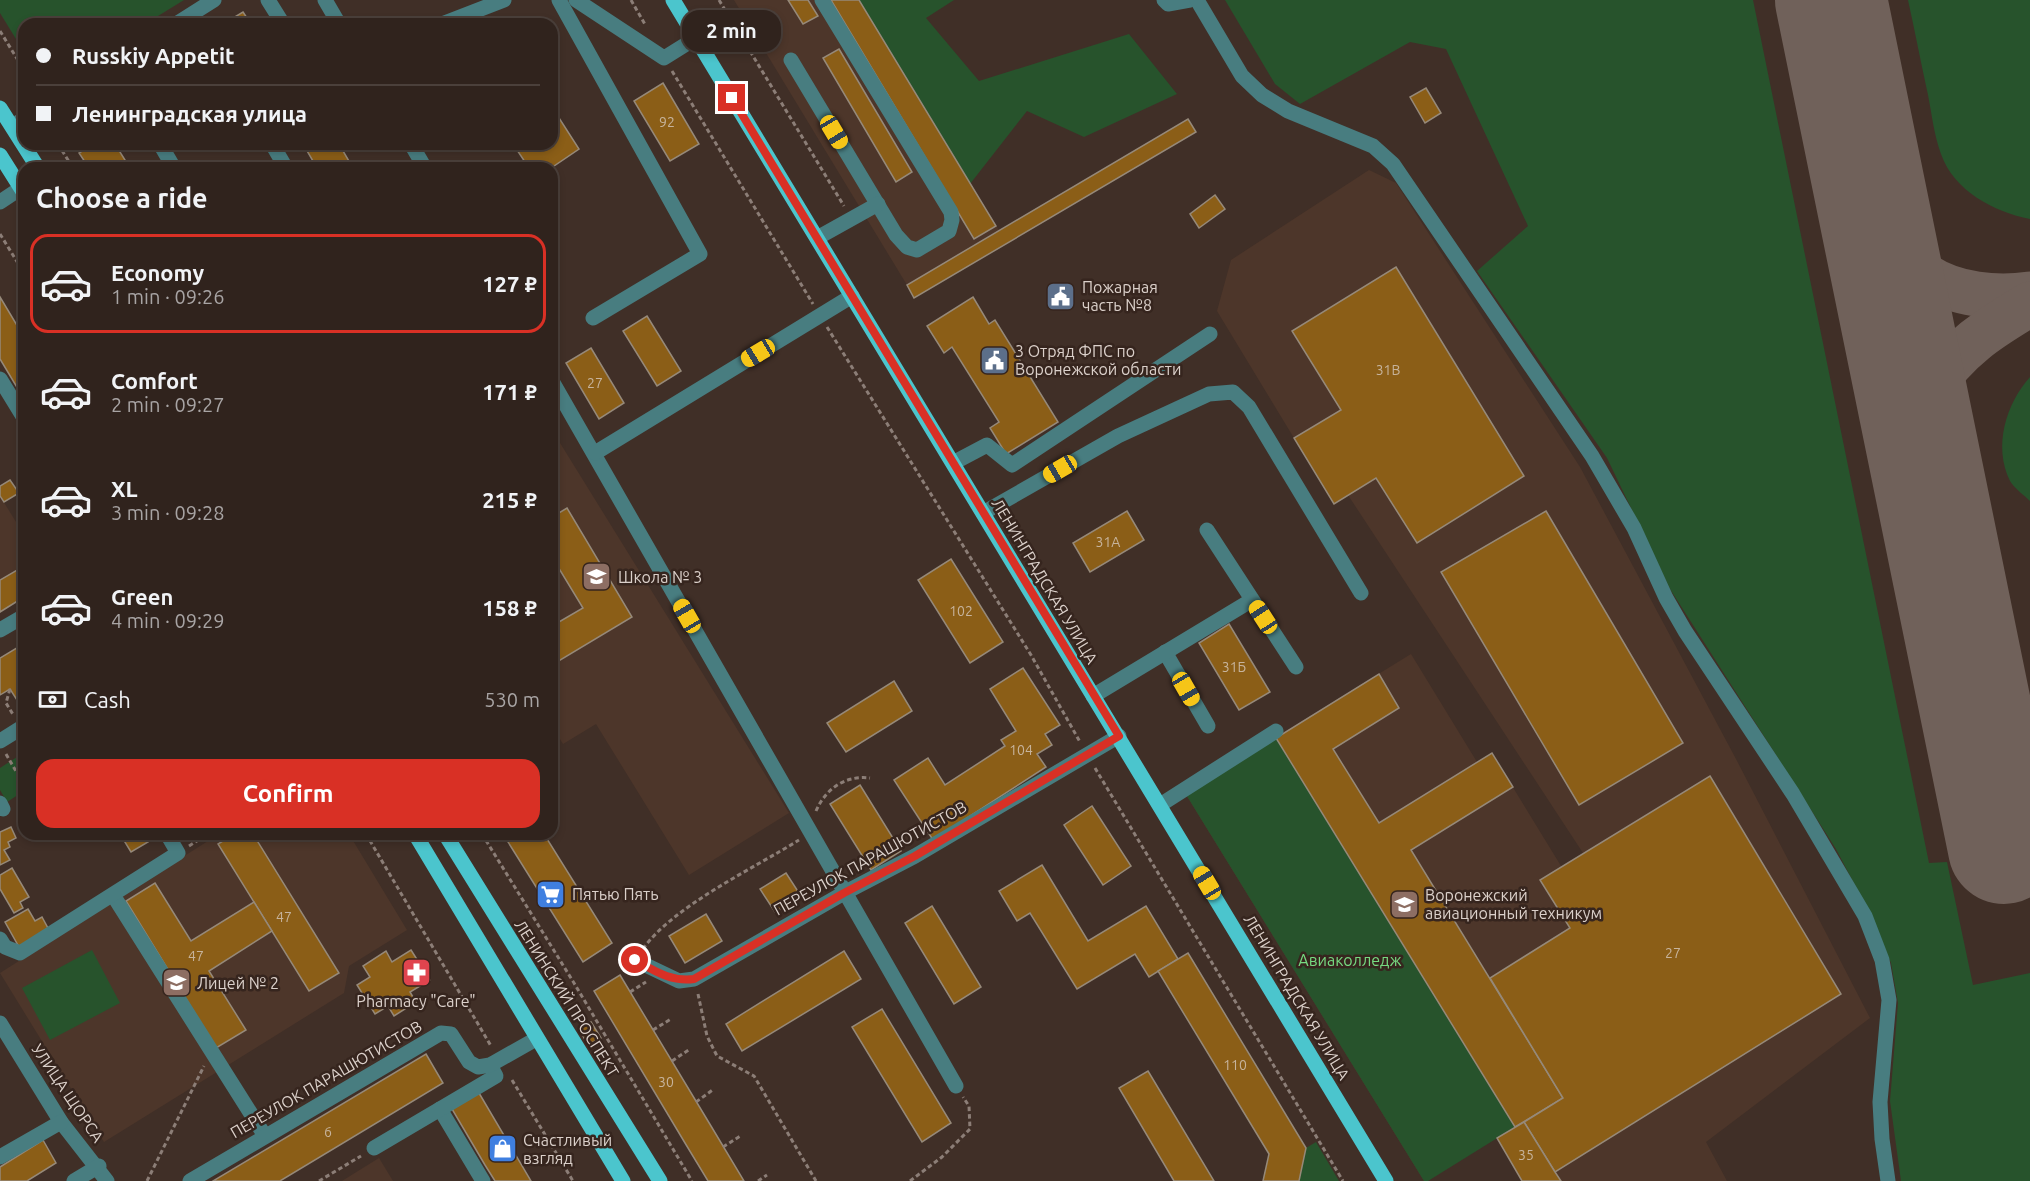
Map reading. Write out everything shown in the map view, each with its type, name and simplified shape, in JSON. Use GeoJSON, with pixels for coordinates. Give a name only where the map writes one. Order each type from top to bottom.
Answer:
{"type":"FeatureCollection","features":[{"type":"Feature","properties":{"kind":"main road","name":"ЛЕНИНГРАДСКАЯ УЛИЦА"},"geometry":{"type":"LineString","coordinates":[[673,0],[1386,1181]]}},
{"type":"Feature","properties":{"kind":"main road"},"geometry":{"type":"LineString","coordinates":[[0,108],[18,123]]}},
{"type":"Feature","properties":{"kind":"main road"},"geometry":{"type":"LineString","coordinates":[[0,155],[18,184]]}},
{"type":"Feature","properties":{"kind":"main road"},"geometry":{"type":"LineString","coordinates":[[419,840],[623,1181]]}},
{"type":"Feature","properties":{"kind":"main road","name":"ЛЕНИНСКИЙ ПРОСПЕКТ"},"geometry":{"type":"LineString","coordinates":[[449,840],[660,1181]]}},
{"type":"Feature","properties":{"kind":"street"},"geometry":{"type":"LineString","coordinates":[[186,18],[214,0]]}},
{"type":"Feature","properties":{"kind":"street"},"geometry":{"type":"LineString","coordinates":[[268,0],[279,18]]}},
{"type":"Feature","properties":{"kind":"street"},"geometry":{"type":"LineString","coordinates":[[325,0],[336,18]]}},
{"type":"Feature","properties":{"kind":"street"},"geometry":{"type":"LineString","coordinates":[[458,18],[504,0]]}},
{"type":"Feature","properties":{"kind":"street"},"geometry":{"type":"LineString","coordinates":[[559,0],[700,254],[593,318]]}},
{"type":"Feature","properties":{"kind":"street"},"geometry":{"type":"LineString","coordinates":[[576,0],[664,58],[696,38]]}},
{"type":"Feature","properties":{"kind":"street"},"geometry":{"type":"LineString","coordinates":[[791,60],[878,204],[907,247],[917,250],[949,231],[952,220],[951,212],[822,0]]}},
{"type":"Feature","properties":{"kind":"street"},"geometry":{"type":"LineString","coordinates":[[1164,0],[1168,4],[1190,0]]}},
{"type":"Feature","properties":{"kind":"street"},"geometry":{"type":"LineString","coordinates":[[1197,0],[1242,76],[1262,95],[1288,111],[1373,146],[1393,164],[1592,456],[1634,528],[1666,598],[1685,631],[1787,785],[1854,895],[1875,938],[1889,1000],[1880,1102],[1888,1181]]}},
{"type":"Feature","properties":{"kind":"street"},"geometry":{"type":"LineString","coordinates":[[0,202],[18,192]]}},
{"type":"Feature","properties":{"kind":"street"},"geometry":{"type":"LineString","coordinates":[[817,238],[878,204]]}},
{"type":"Feature","properties":{"kind":"street"},"geometry":{"type":"LineString","coordinates":[[595,453],[852,296]]}},
{"type":"Feature","properties":{"kind":"street"},"geometry":{"type":"LineString","coordinates":[[953,463],[987,445],[1012,465],[1210,334]]}},
{"type":"Feature","properties":{"kind":"street"},"geometry":{"type":"LineString","coordinates":[[0,378],[18,408]]}},
{"type":"Feature","properties":{"kind":"street"},"geometry":{"type":"LineString","coordinates":[[558,391],[956,1086]]}},
{"type":"Feature","properties":{"kind":"street"},"geometry":{"type":"LineString","coordinates":[[983,513],[1118,436],[1209,394],[1233,392],[1249,407],[1361,593]]}},
{"type":"Feature","properties":{"kind":"street"},"geometry":{"type":"LineString","coordinates":[[1207,530],[1296,667]]}},
{"type":"Feature","properties":{"kind":"street"},"geometry":{"type":"LineString","coordinates":[[1093,696],[1252,600]]}},
{"type":"Feature","properties":{"kind":"street"},"geometry":{"type":"LineString","coordinates":[[0,630],[18,620]]}},
{"type":"Feature","properties":{"kind":"street"},"geometry":{"type":"LineString","coordinates":[[1165,652],[1208,726]]}},
{"type":"Feature","properties":{"kind":"street"},"geometry":{"type":"LineString","coordinates":[[1160,805],[1276,731]]}},
{"type":"Feature","properties":{"kind":"street"},"geometry":{"type":"LineString","coordinates":[[0,743],[18,733]]}},
{"type":"Feature","properties":{"kind":"street","name":"ПЕРЕУЛОК ПАРАШЮТИСТОВ"},"geometry":{"type":"LineString","coordinates":[[694,979],[844,893],[915,856],[1119,736]]}},
{"type":"Feature","properties":{"kind":"street"},"geometry":{"type":"LineString","coordinates":[[0,939],[5,947],[20,953],[178,854],[170,840]]}},
{"type":"Feature","properties":{"kind":"street"},"geometry":{"type":"LineString","coordinates":[[113,895],[265,1136]]}},
{"type":"Feature","properties":{"kind":"street"},"geometry":{"type":"LineString","coordinates":[[635,960],[662,975],[679,981],[694,979]]}},
{"type":"Feature","properties":{"kind":"street","name":"УЛИЦА ЩОРСА"},"geometry":{"type":"LineString","coordinates":[[0,1023],[61,1122],[99,1166],[107,1181]]}},
{"type":"Feature","properties":{"kind":"street","name":"ПЕРЕУЛОК ПАРАШЮТИСТОВ"},"geometry":{"type":"LineString","coordinates":[[190,1181],[441,1033],[451,1034],[469,1062],[478,1067],[495,1063]]}},
{"type":"Feature","properties":{"kind":"street"},"geometry":{"type":"LineString","coordinates":[[374,1148],[496,1076],[495,1063],[536,1039]]}},
{"type":"Feature","properties":{"kind":"street"},"geometry":{"type":"LineString","coordinates":[[440,1108],[483,1181]]}},
{"type":"Feature","properties":{"kind":"street"},"geometry":{"type":"LineString","coordinates":[[0,1157],[61,1122]]}},
{"type":"Feature","properties":{"kind":"street"},"geometry":{"type":"LineString","coordinates":[[74,1181],[99,1166]]}},
{"type":"Feature","properties":{"kind":"path"},"geometry":{"type":"LineString","coordinates":[[631,0],[648,29]]}},
{"type":"Feature","properties":{"kind":"path"},"geometry":{"type":"LineString","coordinates":[[719,0],[852,219]]}},
{"type":"Feature","properties":{"kind":"path"},"geometry":{"type":"LineString","coordinates":[[0,31],[18,60]]}},
{"type":"Feature","properties":{"kind":"path"},"geometry":{"type":"LineString","coordinates":[[664,58],[1031,655],[1086,754],[1343,1181]]}},
{"type":"Feature","properties":{"kind":"path"},"geometry":{"type":"LineString","coordinates":[[0,234],[18,263]]}},
{"type":"Feature","properties":{"kind":"path"},"geometry":{"type":"LineString","coordinates":[[10,689],[6,703],[18,724]]}},
{"type":"Feature","properties":{"kind":"path"},"geometry":{"type":"LineString","coordinates":[[0,743],[18,774]]}},
{"type":"Feature","properties":{"kind":"path"},"geometry":{"type":"LineString","coordinates":[[635,960],[659,928],[674,917],[810,833],[817,809],[825,795],[838,784],[855,776],[870,778]]}},
{"type":"Feature","properties":{"kind":"path"},"geometry":{"type":"LineString","coordinates":[[369,840],[495,1063],[573,1181]]}},
{"type":"Feature","properties":{"kind":"path"},"geometry":{"type":"LineString","coordinates":[[486,840],[692,1181]]}},
{"type":"Feature","properties":{"kind":"path"},"geometry":{"type":"LineString","coordinates":[[694,979],[706,1036],[717,1056],[754,1076],[816,1181]]}},
{"type":"Feature","properties":{"kind":"path"},"geometry":{"type":"LineString","coordinates":[[630,992],[648,981]]}},
{"type":"Feature","properties":{"kind":"path"},"geometry":{"type":"LineString","coordinates":[[653,1030],[671,1019]]}},
{"type":"Feature","properties":{"kind":"path"},"geometry":{"type":"LineString","coordinates":[[672,1061],[690,1049]]}},
{"type":"Feature","properties":{"kind":"path"},"geometry":{"type":"LineString","coordinates":[[147,1181],[211,1051]]}},
{"type":"Feature","properties":{"kind":"path"},"geometry":{"type":"LineString","coordinates":[[910,1181],[917,1179],[970,1129],[969,1106],[956,1086]]}},
{"type":"Feature","properties":{"kind":"path"},"geometry":{"type":"LineString","coordinates":[[696,1102],[714,1089]]}},
{"type":"Feature","properties":{"kind":"path"},"geometry":{"type":"LineString","coordinates":[[723,1147],[742,1135]]}},
{"type":"Feature","properties":{"kind":"path"},"geometry":{"type":"LineString","coordinates":[[319,1181],[374,1148]]}},
{"type":"Feature","properties":{"kind":"path"},"geometry":{"type":"LineString","coordinates":[[758,1181],[767,1175]]}},
{"type":"Feature","properties":{"kind":"shaded area"},"geometry":{"type":"Polygon","coordinates":[[[734,0],[859,0],[999,230],[907,285],[734,0]]]}},
{"type":"Feature","properties":{"kind":"shaded area"},"geometry":{"type":"Polygon","coordinates":[[[1369,170],[1396,183],[1580,467],[1736,759],[1870,1018],[1706,1142],[1727,1181],[1522,1181],[1497,1138],[1424,1181],[1185,793],[1411,654],[1477,762],[1492,753],[1561,866],[1583,853],[1348,495],[1334,504],[1217,311],[1231,260],[1369,170]]]}},
{"type":"Feature","properties":{"kind":"shaded area","name":"Школа № 3"},"geometry":{"type":"Polygon","coordinates":[[[558,440],[789,813],[689,875],[596,724],[563,744],[558,736],[558,440]]]}},
{"type":"Feature","properties":{"kind":"shaded area"},"geometry":{"type":"Polygon","coordinates":[[[0,496],[18,525],[18,570],[0,580],[0,496]]]}},
{"type":"Feature","properties":{"kind":"shaded area","name":"Лицей № 2"},"geometry":{"type":"Polygon","coordinates":[[[210,840],[353,840],[407,930],[349,966],[344,993],[104,1142],[0,973],[210,840]]]}},
{"type":"Feature","properties":{"kind":"shaded area"},"geometry":{"type":"Polygon","coordinates":[[[379,1158],[393,1181],[342,1181],[379,1158]]]}},
{"type":"Feature","properties":{"kind":"green space"},"geometry":{"type":"Polygon","coordinates":[[[0,0],[184,0],[155,18],[18,18],[18,42],[0,13],[0,0]]]}},
{"type":"Feature","properties":{"kind":"green space"},"geometry":{"type":"Polygon","coordinates":[[[859,0],[954,0],[926,18],[979,81],[1129,34],[1177,94],[1084,137],[1027,111],[970,184],[859,0]]]}},
{"type":"Feature","properties":{"kind":"green space"},"geometry":{"type":"Polygon","coordinates":[[[1225,0],[1753,0],[1929,863],[1947,862],[1973,985],[2030,973],[2030,1181],[1901,1181],[1890,1101],[1898,1003],[1891,963],[1869,912],[1836,849],[1670,589],[1607,458],[1477,271],[1528,226],[1446,49],[1410,42],[1300,104],[1275,84],[1225,0]]]}},
{"type":"Feature","properties":{"kind":"green space"},"geometry":{"type":"Polygon","coordinates":[[[1908,0],[2030,0],[2030,219],[2003,211],[1977,198],[1955,179],[1947,167],[1935,132],[1908,0]]]}},
{"type":"Feature","properties":{"kind":"green space"},"geometry":{"type":"Polygon","coordinates":[[[2030,377],[2030,501],[2010,481],[2005,468],[2003,440],[2014,400],[2030,377]]]}},
{"type":"Feature","properties":{"kind":"green space","name":"Авиаколледж"},"geometry":{"type":"Polygon","coordinates":[[[1276,738],[1515,1127],[1428,1181],[1424,1181],[1185,793],[1276,738]]]}},
{"type":"Feature","properties":{"kind":"green space"},"geometry":{"type":"Polygon","coordinates":[[[18,756],[18,795],[7,802],[0,790],[0,768],[18,756]]]}},
{"type":"Feature","properties":{"kind":"green space"},"geometry":{"type":"Polygon","coordinates":[[[92,950],[120,1003],[50,1040],[22,988],[92,950]]]}},
{"type":"Feature","properties":{"kind":"green space"},"geometry":{"type":"Polygon","coordinates":[[[1316,1142],[1339,1181],[1299,1181],[1306,1148],[1316,1142]]]}},
{"type":"Feature","properties":{"kind":"building"},"geometry":{"type":"Polygon","coordinates":[[[788,0],[808,0],[818,16],[803,24],[788,0]]]}},
{"type":"Feature","properties":{"kind":"building"},"geometry":{"type":"Polygon","coordinates":[[[831,0],[859,0],[996,226],[974,239],[831,0]]]}},
{"type":"Feature","properties":{"kind":"building"},"geometry":{"type":"Polygon","coordinates":[[[243,12],[247,18],[233,18],[243,12]]]}},
{"type":"Feature","properties":{"kind":"building"},"geometry":{"type":"Polygon","coordinates":[[[839,49],[912,172],[896,182],[823,58],[839,49]]]}},
{"type":"Feature","properties":{"kind":"building"},"geometry":{"type":"Polygon","coordinates":[[[663,83],[699,144],[670,161],[634,101],[663,83]]]}},
{"type":"Feature","properties":{"kind":"building"},"geometry":{"type":"Polygon","coordinates":[[[1426,88],[1441,113],[1425,123],[1410,97],[1426,88]]]}},
{"type":"Feature","properties":{"kind":"building"},"geometry":{"type":"Polygon","coordinates":[[[558,116],[579,149],[558,163],[525,162],[517,150],[558,150],[558,116]]]}},
{"type":"Feature","properties":{"kind":"building"},"geometry":{"type":"Polygon","coordinates":[[[1188,119],[1196,132],[914,298],[907,285],[1188,119]]]}},
{"type":"Feature","properties":{"kind":"building"},"geometry":{"type":"Polygon","coordinates":[[[84,150],[119,150],[126,162],[85,162],[79,153],[84,150]]]}},
{"type":"Feature","properties":{"kind":"building"},"geometry":{"type":"Polygon","coordinates":[[[306,150],[342,150],[350,162],[314,162],[306,150]]]}},
{"type":"Feature","properties":{"kind":"building"},"geometry":{"type":"Polygon","coordinates":[[[1215,195],[1225,209],[1199,228],[1190,214],[1215,195]]]}},
{"type":"Feature","properties":{"kind":"building"},"geometry":{"type":"Polygon","coordinates":[[[1396,267],[1524,476],[1417,543],[1376,478],[1334,504],[1294,438],[1341,410],[1292,331],[1396,267]]]}},
{"type":"Feature","properties":{"kind":"building"},"geometry":{"type":"Polygon","coordinates":[[[0,297],[18,327],[18,389],[0,359],[0,297]]]}},
{"type":"Feature","properties":{"kind":"building"},"geometry":{"type":"Polygon","coordinates":[[[973,297],[989,324],[995,320],[1058,422],[1006,454],[990,428],[999,422],[952,347],[944,353],[927,326],[973,297]]]}},
{"type":"Feature","properties":{"kind":"building"},"geometry":{"type":"Polygon","coordinates":[[[647,316],[681,371],[657,386],[623,331],[647,316]]]}},
{"type":"Feature","properties":{"kind":"building"},"geometry":{"type":"Polygon","coordinates":[[[591,348],[624,403],[599,419],[566,363],[591,348]]]}},
{"type":"Feature","properties":{"kind":"building"},"geometry":{"type":"Polygon","coordinates":[[[10,480],[18,494],[4,502],[0,496],[0,486],[10,480]]]}},
{"type":"Feature","properties":{"kind":"building"},"geometry":{"type":"Polygon","coordinates":[[[567,508],[632,617],[558,661],[558,623],[583,608],[558,567],[558,514],[567,508]]]}},
{"type":"Feature","properties":{"kind":"building"},"geometry":{"type":"Polygon","coordinates":[[[1127,511],[1144,540],[1090,572],[1073,543],[1127,511]]]}},
{"type":"Feature","properties":{"kind":"building"},"geometry":{"type":"Polygon","coordinates":[[[1546,511],[1683,743],[1579,805],[1441,572],[1546,511]]]}},
{"type":"Feature","properties":{"kind":"building"},"geometry":{"type":"Polygon","coordinates":[[[951,559],[1003,642],[970,663],[918,580],[951,559]]]}},
{"type":"Feature","properties":{"kind":"building"},"geometry":{"type":"Polygon","coordinates":[[[18,570],[18,601],[0,612],[0,580],[18,570]]]}},
{"type":"Feature","properties":{"kind":"building"},"geometry":{"type":"Polygon","coordinates":[[[1229,624],[1270,692],[1239,710],[1199,643],[1229,624]]]}},
{"type":"Feature","properties":{"kind":"building"},"geometry":{"type":"Polygon","coordinates":[[[18,647],[18,702],[10,689],[0,695],[0,658],[18,647]]]}},
{"type":"Feature","properties":{"kind":"building"},"geometry":{"type":"Polygon","coordinates":[[[1023,668],[1060,725],[1045,734],[1052,745],[1037,754],[1046,767],[933,840],[894,780],[928,758],[945,785],[1005,746],[1001,740],[1016,731],[990,689],[1023,668]]]}},
{"type":"Feature","properties":{"kind":"building"},"geometry":{"type":"Polygon","coordinates":[[[1379,674],[1399,708],[1333,749],[1379,823],[1492,753],[1513,787],[1411,850],[1563,1098],[1515,1127],[1276,738],[1379,674]]]}},
{"type":"Feature","properties":{"kind":"building"},"geometry":{"type":"Polygon","coordinates":[[[894,681],[912,711],[846,752],[827,723],[894,681]]]}},
{"type":"Feature","properties":{"kind":"building"},"geometry":{"type":"Polygon","coordinates":[[[1710,776],[1841,994],[1555,1172],[1524,1122],[1563,1098],[1490,978],[1570,928],[1540,880],[1710,776]]]}},
{"type":"Feature","properties":{"kind":"building"},"geometry":{"type":"Polygon","coordinates":[[[860,785],[901,851],[871,870],[830,804],[860,785]]]}},
{"type":"Feature","properties":{"kind":"building"},"geometry":{"type":"Polygon","coordinates":[[[1092,806],[1131,866],[1103,885],[1064,825],[1092,806]]]}},
{"type":"Feature","properties":{"kind":"building"},"geometry":{"type":"Polygon","coordinates":[[[11,827],[16,838],[8,842],[10,847],[4,850],[10,860],[0,865],[0,832],[11,827]]]}},
{"type":"Feature","properties":{"kind":"building"},"geometry":{"type":"Polygon","coordinates":[[[124,840],[147,840],[148,842],[131,852],[124,840]]]}},
{"type":"Feature","properties":{"kind":"building"},"geometry":{"type":"Polygon","coordinates":[[[224,840],[257,840],[339,973],[309,991],[218,844],[224,840]]]}},
{"type":"Feature","properties":{"kind":"building"},"geometry":{"type":"Polygon","coordinates":[[[507,840],[548,840],[612,943],[583,962],[507,840]]]}},
{"type":"Feature","properties":{"kind":"building"},"geometry":{"type":"Polygon","coordinates":[[[1042,865],[1088,941],[1146,906],[1178,959],[1149,977],[1135,954],[1077,989],[1030,913],[1017,921],[999,891],[1042,865]]]}},
{"type":"Feature","properties":{"kind":"building"},"geometry":{"type":"Polygon","coordinates":[[[12,868],[29,897],[20,902],[23,908],[14,913],[0,889],[0,875],[12,868]]]}},
{"type":"Feature","properties":{"kind":"building"},"geometry":{"type":"Polygon","coordinates":[[[786,873],[801,896],[775,912],[760,889],[786,873]]]}},
{"type":"Feature","properties":{"kind":"building"},"geometry":{"type":"Polygon","coordinates":[[[155,883],[191,941],[254,902],[272,931],[209,971],[246,1030],[216,1048],[126,901],[155,883]]]}},
{"type":"Feature","properties":{"kind":"building"},"geometry":{"type":"Polygon","coordinates":[[[932,906],[981,987],[954,1004],[905,923],[932,906]]]}},
{"type":"Feature","properties":{"kind":"building"},"geometry":{"type":"Polygon","coordinates":[[[28,909],[35,921],[42,917],[49,930],[19,947],[5,922],[28,909]]]}},
{"type":"Feature","properties":{"kind":"building"},"geometry":{"type":"Polygon","coordinates":[[[706,914],[722,941],[685,963],[669,936],[706,914]]]}},
{"type":"Feature","properties":{"kind":"building"},"geometry":{"type":"Polygon","coordinates":[[[411,950],[430,980],[410,992],[416,1002],[394,1016],[388,1006],[375,1014],[357,985],[370,977],[363,966],[386,951],[392,962],[411,950]]]}},
{"type":"Feature","properties":{"kind":"building"},"geometry":{"type":"Polygon","coordinates":[[[844,951],[861,979],[742,1051],[726,1024],[844,951]]]}},
{"type":"Feature","properties":{"kind":"building"},"geometry":{"type":"Polygon","coordinates":[[[1188,953],[1306,1148],[1299,1181],[1263,1181],[1269,1154],[1158,971],[1188,953]]]}},
{"type":"Feature","properties":{"kind":"building"},"geometry":{"type":"Polygon","coordinates":[[[620,975],[744,1181],[708,1181],[685,1143],[594,991],[620,975]]]}},
{"type":"Feature","properties":{"kind":"building"},"geometry":{"type":"Polygon","coordinates":[[[882,1009],[951,1123],[922,1142],[852,1027],[882,1009]]]}},
{"type":"Feature","properties":{"kind":"building"},"geometry":{"type":"Polygon","coordinates":[[[591,1022],[601,1038],[588,1045],[579,1029],[591,1022]]]}},
{"type":"Feature","properties":{"kind":"building"},"geometry":{"type":"Polygon","coordinates":[[[426,1054],[443,1083],[280,1181],[213,1181],[426,1054]]]}},
{"type":"Feature","properties":{"kind":"building"},"geometry":{"type":"Polygon","coordinates":[[[1148,1071],[1214,1181],[1174,1181],[1119,1088],[1148,1071]]]}},
{"type":"Feature","properties":{"kind":"building"},"geometry":{"type":"Polygon","coordinates":[[[479,1093],[531,1181],[495,1181],[485,1165],[452,1109],[479,1093]]]}},
{"type":"Feature","properties":{"kind":"building"},"geometry":{"type":"Polygon","coordinates":[[[1524,1122],[1561,1181],[1522,1181],[1497,1138],[1524,1122]]]}},
{"type":"Feature","properties":{"kind":"building"},"geometry":{"type":"Polygon","coordinates":[[[43,1140],[56,1163],[27,1181],[0,1181],[0,1167],[43,1140]]]}},
{"type":"Feature","properties":{"kind":"taxiway"},"geometry":{"type":"LineString","coordinates":[[1870,189],[1905,249],[1926,276],[1950,288],[1976,294],[1990,296],[2030,294]]}},
{"type":"Feature","properties":{"kind":"taxiway"},"geometry":{"type":"LineString","coordinates":[[1927,469],[1934,412],[1930,390],[1963,351],[2001,322],[2030,304]]}},
{"type":"Feature","properties":{"kind":"runway"},"geometry":{"type":"LineString","coordinates":[[1831,0],[2004,848]]}},
{"type":"Feature","properties":{"kind":"place","name":"Пожарная часть №8"},"geometry":{"type":"Point","coordinates":[1061,296]}},
{"type":"Feature","properties":{"kind":"place","name":"3 Отряд ФПС по Воронежской области"},"geometry":{"type":"Point","coordinates":[994,360]}},
{"type":"Feature","properties":{"kind":"place","name":"Школа № 3"},"geometry":{"type":"Point","coordinates":[597,577]}},
{"type":"Feature","properties":{"kind":"place","name":"Пятью Пять"},"geometry":{"type":"Point","coordinates":[551,894]}},
{"type":"Feature","properties":{"kind":"place","name":"Воронежский авиационный техникум"},"geometry":{"type":"Point","coordinates":[1404,904]}},
{"type":"Feature","properties":{"kind":"place","name":"Pharmacy \"Care\""},"geometry":{"type":"Point","coordinates":[416,973]}},
{"type":"Feature","properties":{"kind":"place","name":"Лицей № 2"},"geometry":{"type":"Point","coordinates":[176,983]}},
{"type":"Feature","properties":{"kind":"place","name":"Счастливый взгляд"},"geometry":{"type":"Point","coordinates":[502,1149]}},
{"type":"Feature","properties":{"kind":"route"},"geometry":{"type":"LineString","coordinates":[[635,960],[662,975],[679,981],[694,979],[844,893],[915,856],[1119,736],[732,98]]}}]}
